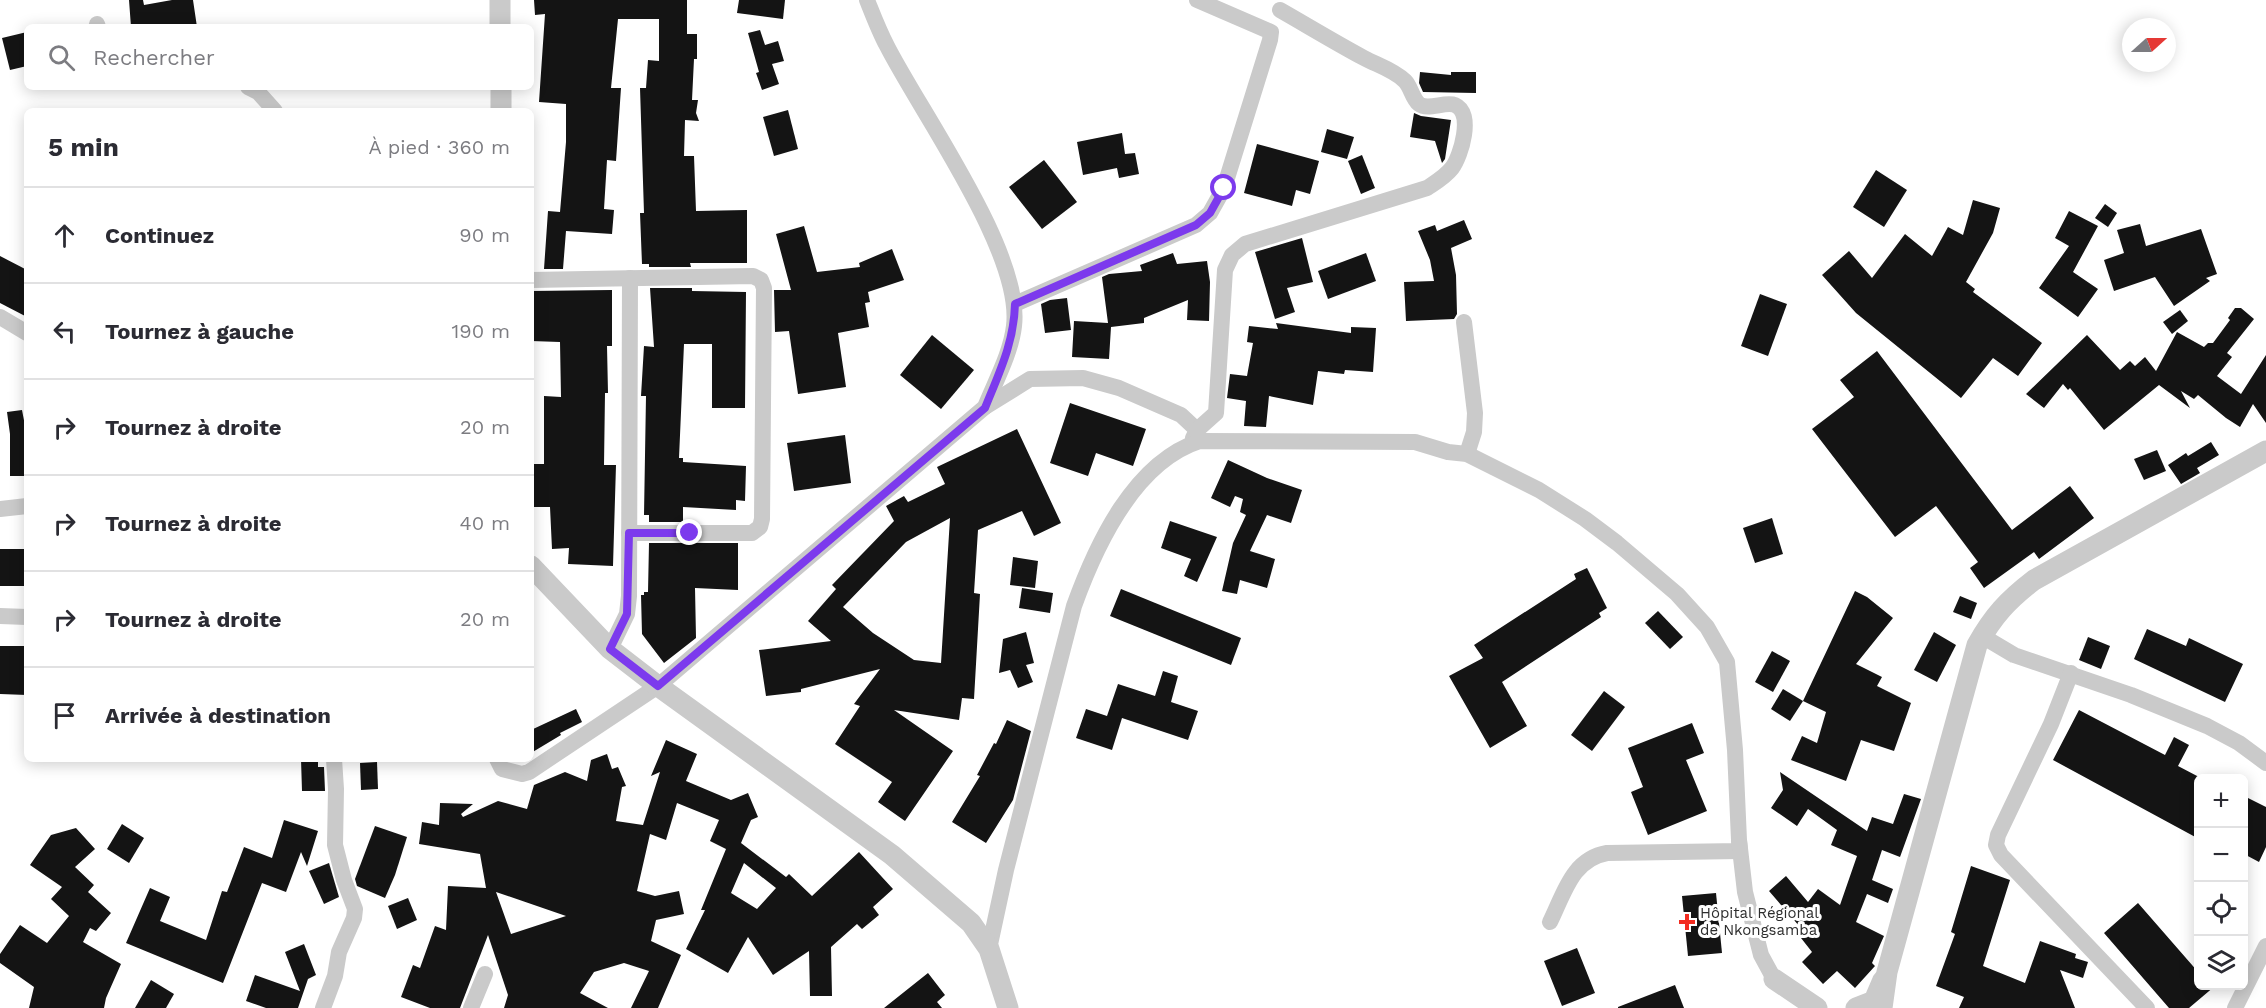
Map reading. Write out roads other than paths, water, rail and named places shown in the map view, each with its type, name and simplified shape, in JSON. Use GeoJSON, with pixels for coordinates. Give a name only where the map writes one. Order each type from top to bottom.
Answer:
{"type":"FeatureCollection","features":[{"type":"Feature","properties":{"kind":"street"},"geometry":{"type":"LineString","coordinates":[[500,0],[500,24]]}},
{"type":"Feature","properties":{"kind":"street"},"geometry":{"type":"LineString","coordinates":[[867,0],[886,45],[967,186],[1005,267],[1015,304],[1014,327],[1004,361],[985,408]]}},
{"type":"Feature","properties":{"kind":"street"},"geometry":{"type":"LineString","coordinates":[[1197,0],[1271,32]]}},
{"type":"Feature","properties":{"kind":"street"},"geometry":{"type":"LineString","coordinates":[[989,949],[1006,870],[1074,606],[1087,571],[1109,529],[1135,488],[1173,452],[1193,437],[1216,413],[1225,270],[1232,255],[1245,244],[1427,188],[1444,177],[1454,166],[1460,153],[1466,127],[1464,115],[1460,108],[1453,104],[1423,106],[1418,104],[1405,81],[1395,73],[1337,43],[1282,5],[1271,32],[1224,188],[1210,213],[1196,225],[1015,304]]}},
{"type":"Feature","properties":{"kind":"street"},"geometry":{"type":"LineString","coordinates":[[254,90],[272,108]]}},
{"type":"Feature","properties":{"kind":"street"},"geometry":{"type":"LineString","coordinates":[[501,90],[501,108]]}},
{"type":"Feature","properties":{"kind":"street"},"geometry":{"type":"LineString","coordinates":[[534,280],[753,276],[761,279],[764,288],[762,519],[760,527],[752,533],[629,533]]}},
{"type":"Feature","properties":{"kind":"street"},"geometry":{"type":"LineString","coordinates":[[610,649],[627,614],[630,278]]}},
{"type":"Feature","properties":{"kind":"street"},"geometry":{"type":"LineString","coordinates":[[0,317],[24,331]]}},
{"type":"Feature","properties":{"kind":"street"},"geometry":{"type":"LineString","coordinates":[[1464,322],[1475,413],[1474,432],[1467,454]]}},
{"type":"Feature","properties":{"kind":"street"},"geometry":{"type":"LineString","coordinates":[[498,762],[502,769],[522,774],[529,772],[658,686],[985,408],[1030,379],[1083,378],[1119,388],[1181,415],[1193,437],[1200,441],[1415,442],[1448,452],[1467,454],[1539,490],[1585,519],[1677,594],[1707,627],[1727,662],[1736,750],[1740,851],[1595,855],[1583,862],[1575,871],[1550,922]]}},
{"type":"Feature","properties":{"kind":"street"},"geometry":{"type":"LineString","coordinates":[[1882,1008],[1887,972],[1977,645],[1993,617],[2010,598],[2034,580],[2266,451]]}},
{"type":"Feature","properties":{"kind":"street"},"geometry":{"type":"LineString","coordinates":[[0,508],[24,506]]}},
{"type":"Feature","properties":{"kind":"street"},"geometry":{"type":"LineString","coordinates":[[534,569],[610,649],[892,855],[971,923],[989,949],[1008,1008]]}},
{"type":"Feature","properties":{"kind":"street"},"geometry":{"type":"LineString","coordinates":[[0,616],[24,617]]}},
{"type":"Feature","properties":{"kind":"street"},"geometry":{"type":"LineString","coordinates":[[1982,636],[2013,655],[2131,694],[2207,726],[2239,743],[2266,763]]}},
{"type":"Feature","properties":{"kind":"street"},"geometry":{"type":"LineString","coordinates":[[2071,673],[2050,724],[1998,835],[1996,845],[2001,855],[2147,1008]]}},
{"type":"Feature","properties":{"kind":"street"},"geometry":{"type":"LineString","coordinates":[[323,1008],[335,976],[339,952],[354,918],[355,909],[344,880],[335,845],[334,762]]}},
{"type":"Feature","properties":{"kind":"street"},"geometry":{"type":"LineString","coordinates":[[1739,840],[1751,921],[1761,955],[1794,1008]]}},
{"type":"Feature","properties":{"kind":"street"},"geometry":{"type":"LineString","coordinates":[[2235,1008],[2266,946]]}},
{"type":"Feature","properties":{"kind":"street"},"geometry":{"type":"LineString","coordinates":[[1856,1008],[1874,1001],[1887,972]]}},
{"type":"Feature","properties":{"kind":"street"},"geometry":{"type":"LineString","coordinates":[[471,1008],[485,974]]}},
{"type":"Feature","properties":{"kind":"street"},"geometry":{"type":"LineString","coordinates":[[1774,979],[1816,1008]]}},
{"type":"Feature","properties":{"kind":"place","name":"Hôpital Régional de Nkongsamba"},"geometry":{"type":"Point","coordinates":[1687,922]}}]}
